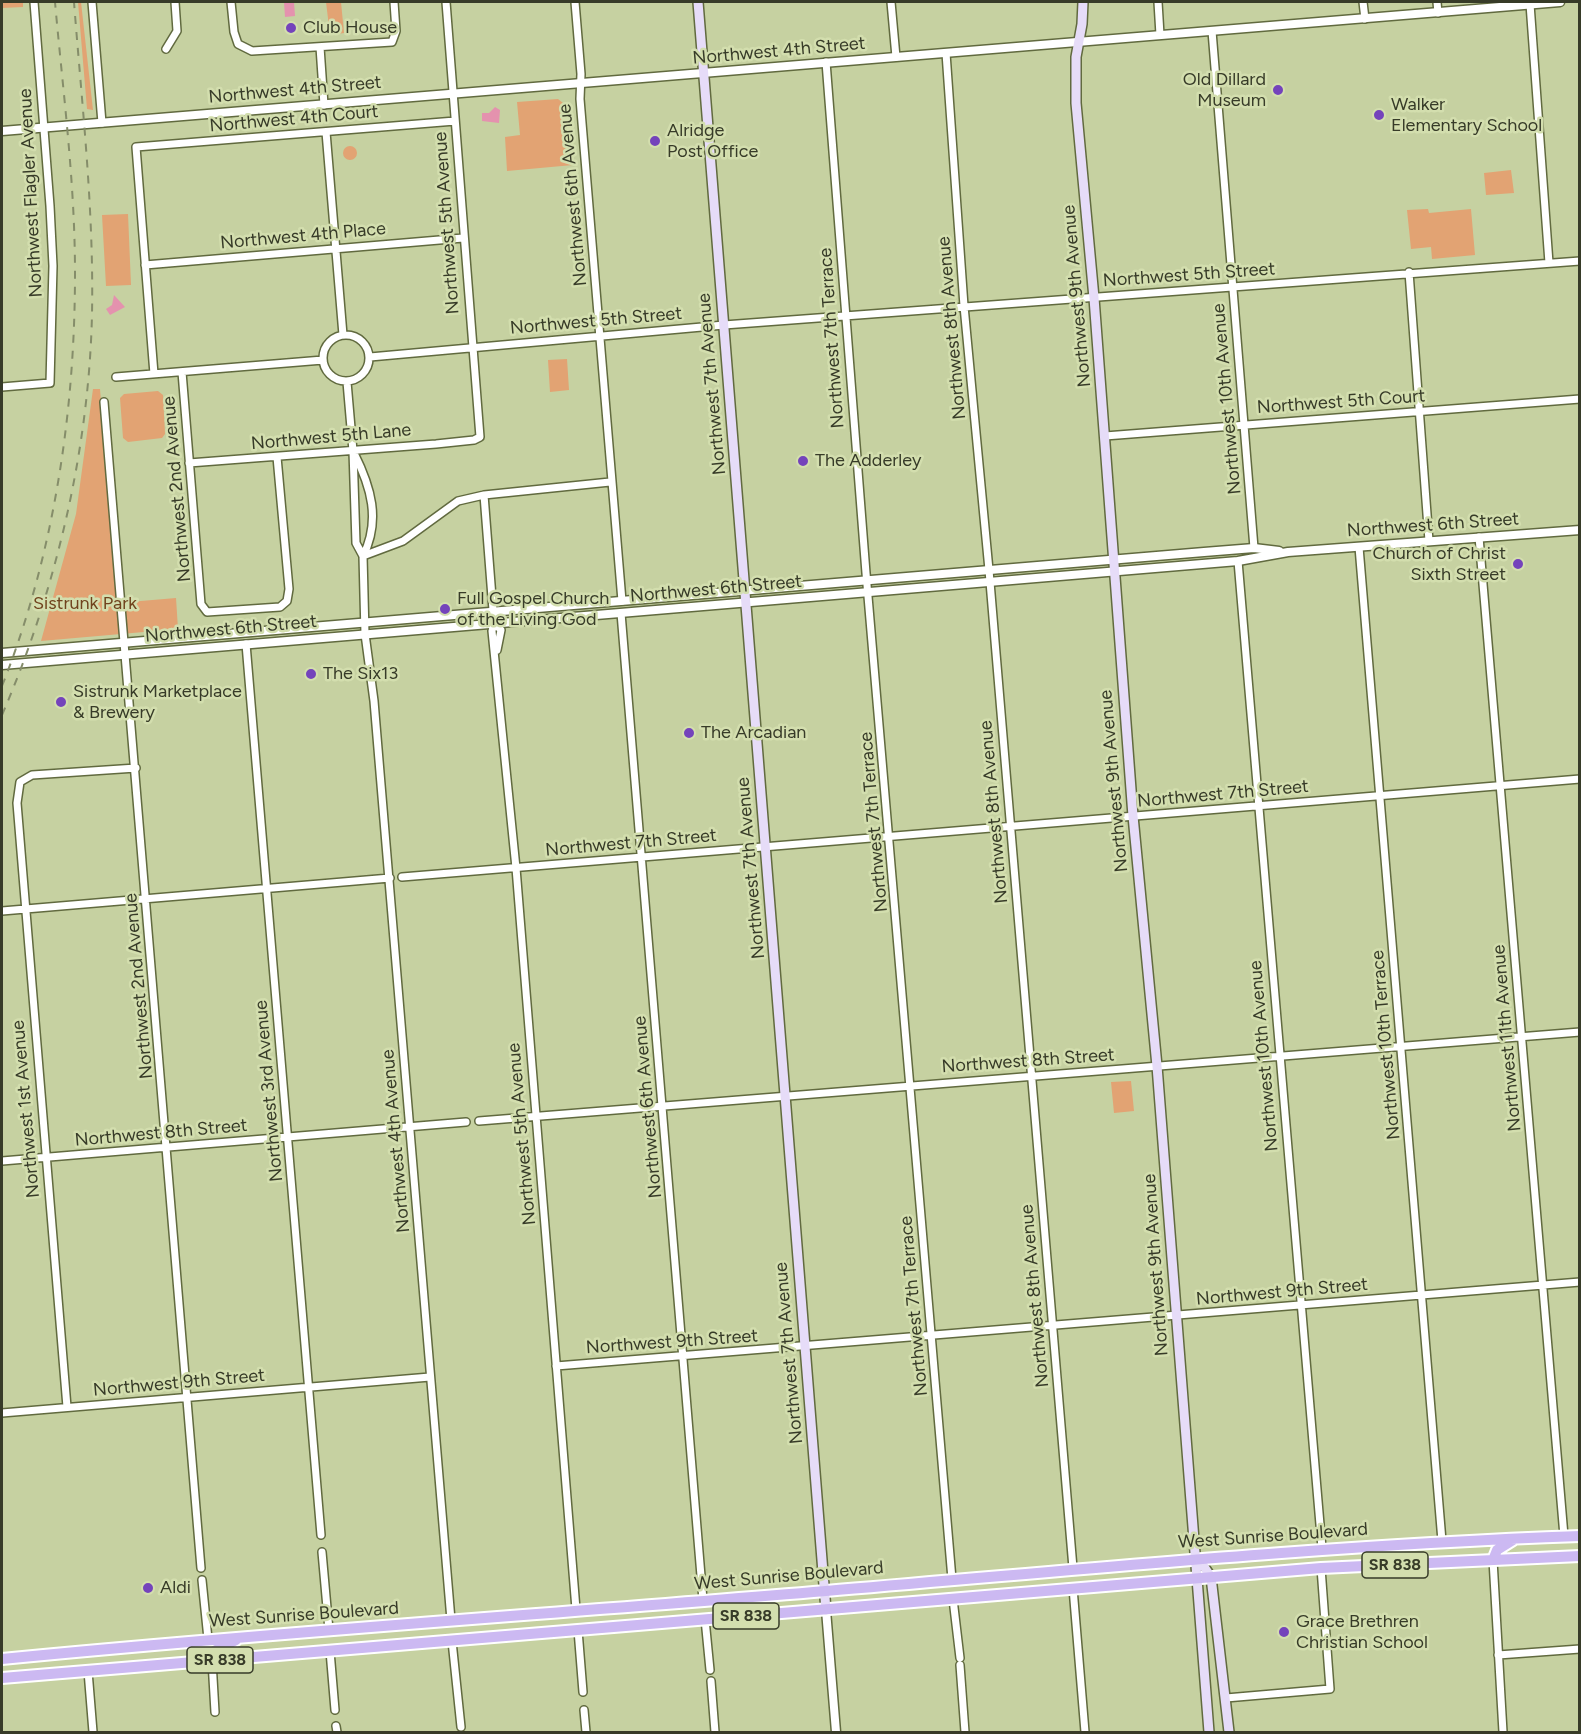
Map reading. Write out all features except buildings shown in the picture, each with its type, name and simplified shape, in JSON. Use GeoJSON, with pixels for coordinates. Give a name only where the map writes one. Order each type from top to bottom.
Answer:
{"type":"FeatureCollection","features":[{"type":"Feature","properties":{"kind":"main road","name":"Northwest 7th Avenue"},"geometry":{"type":"LineString","coordinates":[[698,2],[826,1610]]}},
{"type":"Feature","properties":{"kind":"main road","name":"Northwest 9th Avenue"},"geometry":{"type":"LineString","coordinates":[[1083,2],[1078,42],[1076,103],[1094,298],[1133,816],[1158,1066],[1209,1732]]}},
{"type":"Feature","properties":{"kind":"main road","name":"West Sunrise Boulevard"},"geometry":{"type":"LineString","coordinates":[[2,1659],[207,1639],[825,1591],[1322,1548],[1580,1536]]}},
{"type":"Feature","properties":{"kind":"main road"},"geometry":{"type":"LineString","coordinates":[[1493,1560],[1497,1550],[1519,1538]]}},
{"type":"Feature","properties":{"kind":"main road","name":"West Sunrise Boulevard"},"geometry":{"type":"LineString","coordinates":[[2,1678],[1321,1568],[1580,1556]]}},
{"type":"Feature","properties":{"kind":"main road"},"geometry":{"type":"LineString","coordinates":[[1197,1558],[1211,1577],[1229,1732]]}},
{"type":"Feature","properties":{"kind":"main road"},"geometry":{"type":"LineString","coordinates":[[554,1632],[574,1619],[576,1609]]}},
{"type":"Feature","properties":{"kind":"main road"},"geometry":{"type":"LineString","coordinates":[[212,1660],[214,1652],[241,1637]]}},
{"type":"Feature","properties":{"kind":"street","name":"Northwest Flagler Avenue"},"geometry":{"type":"LineString","coordinates":[[2,387],[50,383],[53,266],[34,2]]}},
{"type":"Feature","properties":{"kind":"street"},"geometry":{"type":"LineString","coordinates":[[92,2],[102,123]]}},
{"type":"Feature","properties":{"kind":"street"},"geometry":{"type":"LineString","coordinates":[[166,49],[177,31],[175,2]]}},
{"type":"Feature","properties":{"kind":"street"},"geometry":{"type":"LineString","coordinates":[[231,2],[234,32],[238,44],[252,51],[392,42],[396,31],[394,2]]}},
{"type":"Feature","properties":{"kind":"street","name":"Northwest 5th Avenue"},"geometry":{"type":"LineString","coordinates":[[446,2],[480,437],[474,440]]}},
{"type":"Feature","properties":{"kind":"street","name":"Northwest 6th Avenue"},"geometry":{"type":"LineString","coordinates":[[575,2],[610,482],[622,601]]}},
{"type":"Feature","properties":{"kind":"street"},"geometry":{"type":"LineString","coordinates":[[891,2],[896,57]]}},
{"type":"Feature","properties":{"kind":"street"},"geometry":{"type":"LineString","coordinates":[[1158,2],[1160,35]]}},
{"type":"Feature","properties":{"kind":"street"},"geometry":{"type":"LineString","coordinates":[[1363,2],[1365,20]]}},
{"type":"Feature","properties":{"kind":"street"},"geometry":{"type":"LineString","coordinates":[[1437,2],[1438,13]]}},
{"type":"Feature","properties":{"kind":"street","name":"Northwest 4th Street"},"geometry":{"type":"LineString","coordinates":[[2,131],[946,52],[1365,20],[1560,2]]}},
{"type":"Feature","properties":{"kind":"street"},"geometry":{"type":"LineString","coordinates":[[1530,4],[1549,263]]}},
{"type":"Feature","properties":{"kind":"street","name":"Northwest 10th Avenue"},"geometry":{"type":"LineString","coordinates":[[1212,31],[1254,548]]}},
{"type":"Feature","properties":{"kind":"street"},"geometry":{"type":"LineString","coordinates":[[321,47],[324,105]]}},
{"type":"Feature","properties":{"kind":"street","name":"Northwest 8th Avenue"},"geometry":{"type":"LineString","coordinates":[[946,52],[964,306],[989,570],[1073,1568]]}},
{"type":"Feature","properties":{"kind":"street","name":"Northwest 7th Terrace"},"geometry":{"type":"LineString","coordinates":[[826,62],[867,580],[912,1085],[952,1579]]}},
{"type":"Feature","properties":{"kind":"street","name":"Northwest 4th Court"},"geometry":{"type":"LineString","coordinates":[[136,147],[454,121]]}},
{"type":"Feature","properties":{"kind":"street"},"geometry":{"type":"LineString","coordinates":[[326,132],[343,335]]}},
{"type":"Feature","properties":{"kind":"street","name":"Northwest 2nd Avenue"},"geometry":{"type":"LineString","coordinates":[[136,147],[154,374]]}},
{"type":"Feature","properties":{"kind":"street","name":"Northwest 4th Place"},"geometry":{"type":"LineString","coordinates":[[145,265],[463,238]]}},
{"type":"Feature","properties":{"kind":"street","name":"Northwest 5th Street"},"geometry":{"type":"LineString","coordinates":[[370,357],[724,325],[1580,261]]}},
{"type":"Feature","properties":{"kind":"street"},"geometry":{"type":"LineString","coordinates":[[1409,272],[1429,541]]}},
{"type":"Feature","properties":{"kind":"street"},"geometry":{"type":"LineString","coordinates":[[343,335],[362,340],[370,357],[362,376],[347,382],[329,374],[323,360],[323,353],[330,341],[343,335]]}},
{"type":"Feature","properties":{"kind":"street"},"geometry":{"type":"LineString","coordinates":[[116,377],[323,360]]}},
{"type":"Feature","properties":{"kind":"street","name":"Northwest 2nd Avenue"},"geometry":{"type":"LineString","coordinates":[[182,372],[201,604]]}},
{"type":"Feature","properties":{"kind":"street","name":"Northwest 4th Avenue"},"geometry":{"type":"LineString","coordinates":[[347,382],[353,451],[356,543],[363,556]]}},
{"type":"Feature","properties":{"kind":"street","name":"Northwest 5th Court"},"geometry":{"type":"LineString","coordinates":[[1105,436],[1580,399]]}},
{"type":"Feature","properties":{"kind":"street","name":"Northwest 2nd Avenue"},"geometry":{"type":"LineString","coordinates":[[104,402],[201,1568]]}},
{"type":"Feature","properties":{"kind":"street","name":"Northwest 5th Lane"},"geometry":{"type":"LineString","coordinates":[[189,464],[474,440]]}},
{"type":"Feature","properties":{"kind":"street","name":"Northwest 4th Avenue"},"geometry":{"type":"LineString","coordinates":[[353,451],[368,483],[374,513],[369,543],[363,556],[364,623],[370,660],[390,878],[451,1620]]}},
{"type":"Feature","properties":{"kind":"street","name":"Northwest 6th Street"},"geometry":{"type":"LineString","coordinates":[[201,604],[207,612],[218,612],[280,607],[287,601],[289,589],[277,457]]}},
{"type":"Feature","properties":{"kind":"street"},"geometry":{"type":"LineString","coordinates":[[363,556],[403,541],[458,501],[484,495],[610,482]]}},
{"type":"Feature","properties":{"kind":"street","name":"Northwest 5th Avenue"},"geometry":{"type":"LineString","coordinates":[[484,495],[494,623],[492,631],[516,868],[576,1609]]}},
{"type":"Feature","properties":{"kind":"street","name":"Northwest 6th Street"},"geometry":{"type":"LineString","coordinates":[[2,665],[990,583],[1113,570],[1238,561],[1288,552],[1580,530]]}},
{"type":"Feature","properties":{"kind":"street","name":"Northwest 11th Avenue"},"geometry":{"type":"LineString","coordinates":[[1479,537],[1564,1536]]}},
{"type":"Feature","properties":{"kind":"street","name":"Northwest 10th Terrace"},"geometry":{"type":"LineString","coordinates":[[1359,547],[1442,1541]]}},
{"type":"Feature","properties":{"kind":"street","name":"Northwest 6th Street"},"geometry":{"type":"LineString","coordinates":[[2,653],[1254,548],[1288,552]]}},
{"type":"Feature","properties":{"kind":"street","name":"Northwest 10th Avenue"},"geometry":{"type":"LineString","coordinates":[[1238,561],[1322,1548]]}},
{"type":"Feature","properties":{"kind":"street","name":"Northwest 6th Avenue"},"geometry":{"type":"LineString","coordinates":[[621,613],[704,1600]]}},
{"type":"Feature","properties":{"kind":"street","name":"Northwest 4th Avenue"},"geometry":{"type":"LineString","coordinates":[[370,660],[371,648],[377,633]]}},
{"type":"Feature","properties":{"kind":"street","name":"Northwest 3rd Avenue"},"geometry":{"type":"LineString","coordinates":[[246,644],[321,1535]]}},
{"type":"Feature","properties":{"kind":"street","name":"Northwest 1st Avenue"},"geometry":{"type":"LineString","coordinates":[[67,1407],[17,803],[20,782],[32,775],[136,768]]}},
{"type":"Feature","properties":{"kind":"street","name":"Northwest 7th Street"},"geometry":{"type":"LineString","coordinates":[[402,877],[1580,779]]}},
{"type":"Feature","properties":{"kind":"street"},"geometry":{"type":"LineString","coordinates":[[2,910],[390,878]]}},
{"type":"Feature","properties":{"kind":"street","name":"Northwest 8th Street"},"geometry":{"type":"LineString","coordinates":[[479,1121],[1580,1032]]}},
{"type":"Feature","properties":{"kind":"street","name":"Northwest 8th Street"},"geometry":{"type":"LineString","coordinates":[[2,1161],[466,1122]]}},
{"type":"Feature","properties":{"kind":"street","name":"Northwest 9th Street"},"geometry":{"type":"LineString","coordinates":[[556,1366],[1580,1282]]}},
{"type":"Feature","properties":{"kind":"street","name":"Northwest 9th Street"},"geometry":{"type":"LineString","coordinates":[[2,1413],[430,1377]]}},
{"type":"Feature","properties":{"kind":"street"},"geometry":{"type":"LineString","coordinates":[[322,1552],[329,1630]]}},
{"type":"Feature","properties":{"kind":"street"},"geometry":{"type":"LineString","coordinates":[[1493,1560],[1503,1732]]}},
{"type":"Feature","properties":{"kind":"street"},"geometry":{"type":"LineString","coordinates":[[1226,1698],[1330,1689],[1321,1568]]}},
{"type":"Feature","properties":{"kind":"street"},"geometry":{"type":"LineString","coordinates":[[202,1580],[207,1639]]}},
{"type":"Feature","properties":{"kind":"street"},"geometry":{"type":"LineString","coordinates":[[1073,1588],[1085,1732]]}},
{"type":"Feature","properties":{"kind":"street"},"geometry":{"type":"LineString","coordinates":[[953,1599],[965,1732]]}},
{"type":"Feature","properties":{"kind":"street","name":"Northwest 7th Avenue"},"geometry":{"type":"LineString","coordinates":[[826,1610],[836,1732]]}},
{"type":"Feature","properties":{"kind":"street"},"geometry":{"type":"LineString","coordinates":[[705,1619],[710,1670]]}},
{"type":"Feature","properties":{"kind":"street"},"geometry":{"type":"LineString","coordinates":[[578,1630],[583,1692]]}},
{"type":"Feature","properties":{"kind":"street"},"geometry":{"type":"LineString","coordinates":[[452,1641],[460,1727]]}},
{"type":"Feature","properties":{"kind":"street"},"geometry":{"type":"LineString","coordinates":[[1498,1655],[1580,1649]]}},
{"type":"Feature","properties":{"kind":"street"},"geometry":{"type":"LineString","coordinates":[[330,1651],[335,1710]]}},
{"type":"Feature","properties":{"kind":"street"},"geometry":{"type":"LineString","coordinates":[[212,1660],[215,1712]]}},
{"type":"Feature","properties":{"kind":"street"},"geometry":{"type":"LineString","coordinates":[[88,1671],[93,1732]]}},
{"type":"Feature","properties":{"kind":"street"},"geometry":{"type":"LineString","coordinates":[[711,1681],[715,1732]]}},
{"type":"Feature","properties":{"kind":"street"},"geometry":{"type":"LineString","coordinates":[[584,1710],[586,1732]]}},
{"type":"Feature","properties":{"kind":"green space"},"geometry":{"type":"Polygon","coordinates":[[[2,2],[23,2],[23,7],[2,8],[2,2]]]}},
{"type":"Feature","properties":{"kind":"green space"},"geometry":{"type":"Polygon","coordinates":[[[78,2],[81,2],[93,110],[87,109],[78,2]]]}},
{"type":"Feature","properties":{"kind":"green space"},"geometry":{"type":"Polygon","coordinates":[[[326,2],[341,2],[344,33],[330,35],[326,2]]]}},
{"type":"Feature","properties":{"kind":"green space"},"geometry":{"type":"Polygon","coordinates":[[[558,99],[568,107],[573,165],[507,171],[505,137],[520,135],[517,102],[558,99]]]}},
{"type":"Feature","properties":{"kind":"green space"},"geometry":{"type":"Polygon","coordinates":[[[350,146],[355,148],[357,153],[355,158],[350,160],[345,158],[343,153],[345,148],[350,146]]]}},
{"type":"Feature","properties":{"kind":"green space"},"geometry":{"type":"Polygon","coordinates":[[[1511,170],[1514,193],[1486,195],[1484,173],[1511,170]]]}},
{"type":"Feature","properties":{"kind":"green space"},"geometry":{"type":"Polygon","coordinates":[[[1428,209],[1429,213],[1471,209],[1475,255],[1432,259],[1431,247],[1411,249],[1407,210],[1428,209]]]}},
{"type":"Feature","properties":{"kind":"green space"},"geometry":{"type":"Polygon","coordinates":[[[128,214],[131,285],[106,286],[102,215],[128,214]]]}},
{"type":"Feature","properties":{"kind":"green space"},"geometry":{"type":"Polygon","coordinates":[[[567,359],[569,390],[550,392],[548,360],[567,359]]]}},
{"type":"Feature","properties":{"kind":"green space","name":"Sistrunk Park"},"geometry":{"type":"Polygon","coordinates":[[[93,389],[100,389],[117,603],[176,598],[178,629],[41,641],[76,514],[93,389]]]}},
{"type":"Feature","properties":{"kind":"green space"},"geometry":{"type":"Polygon","coordinates":[[[158,391],[163,395],[165,434],[162,438],[128,442],[123,438],[120,398],[124,394],[158,391]]]}},
{"type":"Feature","properties":{"kind":"green space"},"geometry":{"type":"Polygon","coordinates":[[[1131,1081],[1134,1111],[1114,1113],[1111,1082],[1131,1081]]]}},
{"type":"Feature","properties":{"kind":"shaded area"},"geometry":{"type":"Polygon","coordinates":[[[284,2],[294,2],[295,16],[285,17],[284,2]]]}},
{"type":"Feature","properties":{"kind":"shaded area"},"geometry":{"type":"Polygon","coordinates":[[[495,107],[500,110],[499,123],[482,121],[482,113],[489,113],[495,107]]]}},
{"type":"Feature","properties":{"kind":"shaded area"},"geometry":{"type":"Polygon","coordinates":[[[114,295],[125,307],[110,315],[106,309],[112,305],[114,295]]]}},
{"type":"Feature","properties":{"kind":"railway"},"geometry":{"type":"LineString","coordinates":[[2,686],[20,636],[48,534],[66,430],[71,378],[75,273],[73,205],[55,2]]}},
{"type":"Feature","properties":{"kind":"railway"},"geometry":{"type":"LineString","coordinates":[[2,715],[38,619],[53,569],[66,519],[84,416],[92,314],[92,275],[87,158],[74,2]]}},
{"type":"Feature","properties":{"kind":"place","name":"Club House"},"geometry":{"type":"Point","coordinates":[291,28]}},
{"type":"Feature","properties":{"kind":"place","name":"Old Dillard Museum"},"geometry":{"type":"Point","coordinates":[1278,90]}},
{"type":"Feature","properties":{"kind":"place","name":"Walker Elementary School"},"geometry":{"type":"Point","coordinates":[1379,115]}},
{"type":"Feature","properties":{"kind":"place","name":"Alridge Post Office"},"geometry":{"type":"Point","coordinates":[655,141]}},
{"type":"Feature","properties":{"kind":"place","name":"The Adderley"},"geometry":{"type":"Point","coordinates":[803,461]}},
{"type":"Feature","properties":{"kind":"place","name":"Church of Christ Sixth Street"},"geometry":{"type":"Point","coordinates":[1518,564]}},
{"type":"Feature","properties":{"kind":"place","name":"Full Gospel Church of the Living God"},"geometry":{"type":"Point","coordinates":[445,609]}},
{"type":"Feature","properties":{"kind":"place","name":"The Six13"},"geometry":{"type":"Point","coordinates":[311,674]}},
{"type":"Feature","properties":{"kind":"place","name":"Sistrunk Marketplace & Brewery"},"geometry":{"type":"Point","coordinates":[61,702]}},
{"type":"Feature","properties":{"kind":"place","name":"The Arcadian"},"geometry":{"type":"Point","coordinates":[689,733]}},
{"type":"Feature","properties":{"kind":"place","name":"Aldi"},"geometry":{"type":"Point","coordinates":[148,1588]}},
{"type":"Feature","properties":{"kind":"place","name":"Grace Brethren Christian School"},"geometry":{"type":"Point","coordinates":[1284,1632]}}]}
